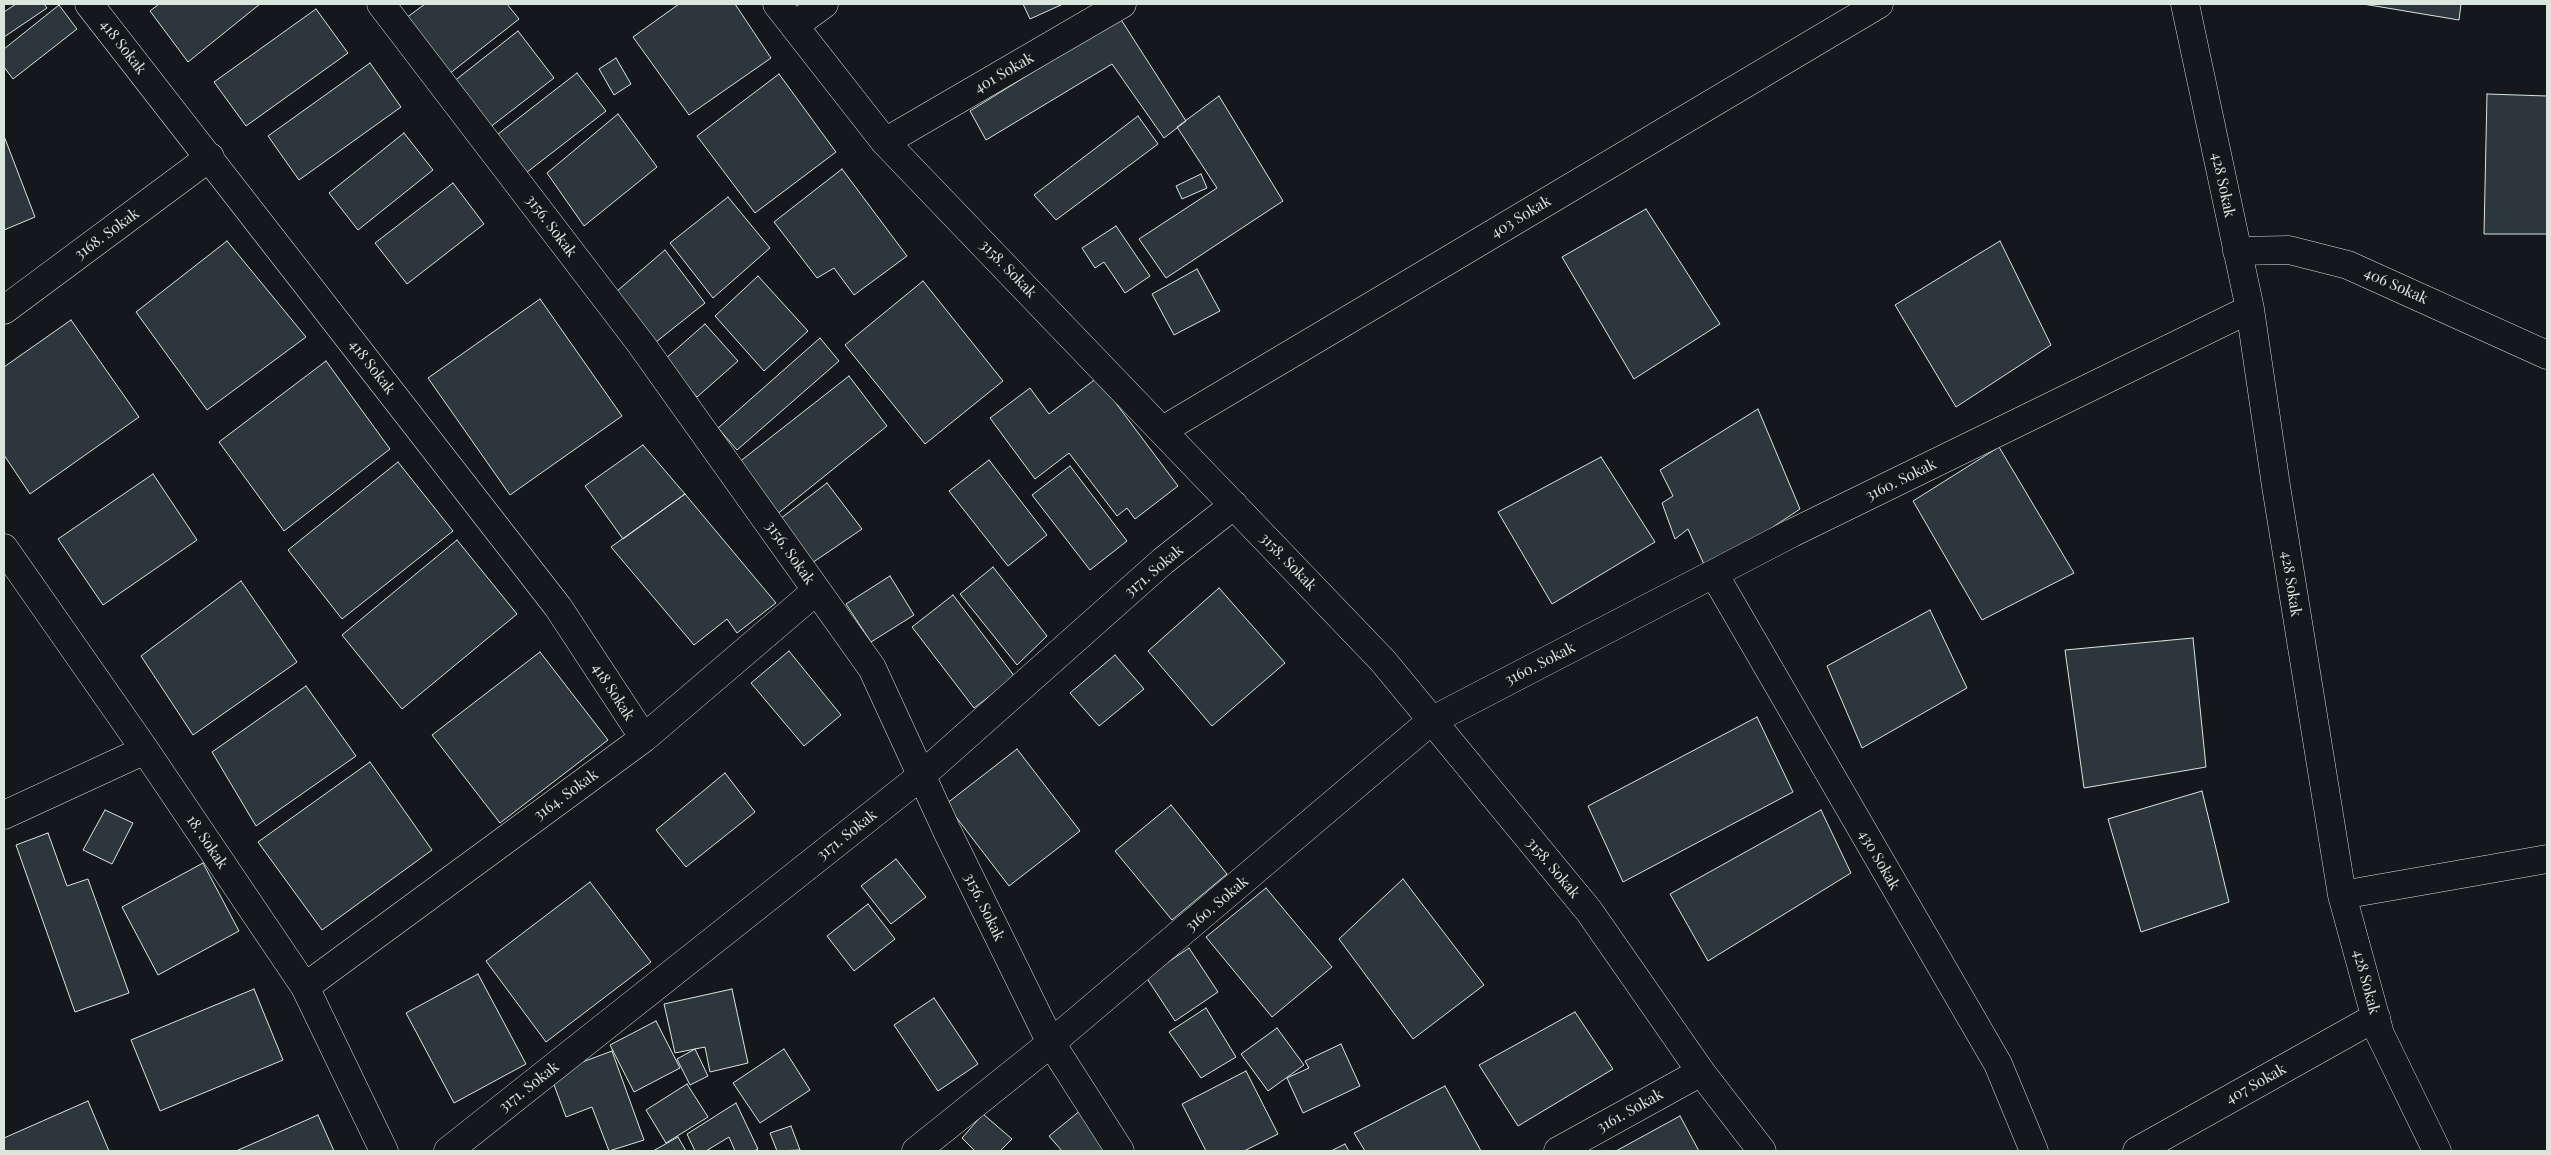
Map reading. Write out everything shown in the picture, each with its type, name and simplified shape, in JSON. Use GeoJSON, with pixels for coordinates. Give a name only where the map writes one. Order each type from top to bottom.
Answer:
{"type":"FeatureCollection","features":[{"type":"Feature","properties":{"kind":"street","name":"418 Sokak"},"geometry":{"type":"LineString","coordinates":[[90,4],[558,607],[644,738]]}},
{"type":"Feature","properties":{"kind":"street","name":"3156. Sokak"},"geometry":{"type":"LineString","coordinates":[[381,4],[641,344],[872,668],[921,776],[1051,1043],[1120,1151]]}},
{"type":"Feature","properties":{"kind":"street","name":"3158. Sokak"},"geometry":{"type":"LineString","coordinates":[[777,4],[885,142],[1383,661],[1589,912],[1701,1072],[1762,1151]]}},
{"type":"Feature","properties":{"kind":"street"},"geometry":{"type":"LineString","coordinates":[[794,26],[824,4]]}},
{"type":"Feature","properties":{"kind":"street","name":"401 Sokak"},"geometry":{"type":"LineString","coordinates":[[885,142],[1122,4]]}},
{"type":"Feature","properties":{"kind":"street","name":"428 Sokak"},"geometry":{"type":"LineString","coordinates":[[2186,4],[2250,309],[2277,496],[2342,895],[2380,1034],[2437,1151]]}},
{"type":"Feature","properties":{"kind":"street","name":"403 Sokak"},"geometry":{"type":"LineString","coordinates":[[1163,430],[1861,8]]}},
{"type":"Feature","properties":{"kind":"street","name":"3168. Sokak"},"geometry":{"type":"LineString","coordinates":[[4,310],[210,158]]}},
{"type":"Feature","properties":{"kind":"street","name":"406 Sokak"},"geometry":{"type":"LineString","coordinates":[[2237,251],[2289,250],[2348,264],[2547,354]]}},
{"type":"Feature","properties":{"kind":"street","name":"3160. Sokak"},"geometry":{"type":"LineString","coordinates":[[916,1151],[1051,1043],[1431,721],[1792,533],[2250,309]]}},
{"type":"Feature","properties":{"kind":"street","name":"3171. Sokak"},"geometry":{"type":"LineString","coordinates":[[448,1151],[921,776],[1163,562],[1234,506]]}},
{"type":"Feature","properties":{"kind":"street","name":"18. Sokak"},"geometry":{"type":"LineString","coordinates":[[4,548],[145,750],[305,988],[384,1151]]}},
{"type":"Feature","properties":{"kind":"street","name":"430 Sokak"},"geometry":{"type":"LineString","coordinates":[[1714,574],[1998,1064],[2034,1151]]}},
{"type":"Feature","properties":{"kind":"street","name":"3164. Sokak"},"geometry":{"type":"LineString","coordinates":[[305,988],[644,738],[816,591]]}},
{"type":"Feature","properties":{"kind":"street"},"geometry":{"type":"LineString","coordinates":[[4,815],[145,750]]}},
{"type":"Feature","properties":{"kind":"street"},"geometry":{"type":"LineString","coordinates":[[2342,895],[2547,859]]}},
{"type":"Feature","properties":{"kind":"street","name":"407 Sokak"},"geometry":{"type":"LineString","coordinates":[[2137,1151],[2376,1017]]}},
{"type":"Feature","properties":{"kind":"street","name":"3161. Sokak"},"geometry":{"type":"LineString","coordinates":[[1558,1151],[1701,1072]]}},
{"type":"Feature","properties":{"kind":"building"},"geometry":{"type":"Polygon","coordinates":[[[16,4],[44,4],[47,8],[4,37],[4,12],[16,4]]]}},
{"type":"Feature","properties":{"kind":"building"},"geometry":{"type":"Polygon","coordinates":[[[159,4],[260,4],[188,62],[150,11],[159,4]]]}},
{"type":"Feature","properties":{"kind":"building"},"geometry":{"type":"Polygon","coordinates":[[[425,4],[507,4],[519,19],[449,74],[406,18],[425,4]]]}},
{"type":"Feature","properties":{"kind":"building"},"geometry":{"type":"Polygon","coordinates":[[[679,4],[735,4],[771,58],[689,115],[633,37],[679,4]]]}},
{"type":"Feature","properties":{"kind":"building"},"geometry":{"type":"Polygon","coordinates":[[[1023,4],[1063,4],[1030,19],[1023,4]]]}},
{"type":"Feature","properties":{"kind":"building"},"geometry":{"type":"Polygon","coordinates":[[[2363,4],[2461,4],[2459,20],[2363,4]]]}},
{"type":"Feature","properties":{"kind":"building"},"geometry":{"type":"Polygon","coordinates":[[[59,5],[77,29],[13,79],[4,67],[4,49],[59,5]]]}},
{"type":"Feature","properties":{"kind":"building"},"geometry":{"type":"Polygon","coordinates":[[[316,9],[348,53],[246,126],[214,82],[316,9]]]}},
{"type":"Feature","properties":{"kind":"building"},"geometry":{"type":"Polygon","coordinates":[[[1120,18],[1186,121],[1164,138],[1112,64],[986,140],[970,111],[1120,18]]]}},
{"type":"Feature","properties":{"kind":"building"},"geometry":{"type":"Polygon","coordinates":[[[518,31],[554,78],[489,128],[453,82],[518,31]]]}},
{"type":"Feature","properties":{"kind":"building"},"geometry":{"type":"Polygon","coordinates":[[[616,58],[631,84],[614,95],[599,69],[616,58]]]}},
{"type":"Feature","properties":{"kind":"building"},"geometry":{"type":"Polygon","coordinates":[[[370,63],[401,107],[299,180],[268,136],[370,63]]]}},
{"type":"Feature","properties":{"kind":"building"},"geometry":{"type":"Polygon","coordinates":[[[577,73],[606,111],[522,176],[493,138],[577,73]]]}},
{"type":"Feature","properties":{"kind":"building"},"geometry":{"type":"Polygon","coordinates":[[[779,74],[836,152],[755,213],[697,136],[779,74]]]}},
{"type":"Feature","properties":{"kind":"building"},"geometry":{"type":"Polygon","coordinates":[[[2487,94],[2547,96],[2547,234],[2484,234],[2487,94]]]}},
{"type":"Feature","properties":{"kind":"building"},"geometry":{"type":"Polygon","coordinates":[[[1219,96],[1283,201],[1166,278],[1139,239],[1217,188],[1177,127],[1219,96]]]}},
{"type":"Feature","properties":{"kind":"building"},"geometry":{"type":"Polygon","coordinates":[[[618,114],[657,167],[584,226],[547,173],[618,114]]]}},
{"type":"Feature","properties":{"kind":"building"},"geometry":{"type":"Polygon","coordinates":[[[1138,116],[1158,144],[1056,220],[1034,195],[1138,116]]]}},
{"type":"Feature","properties":{"kind":"building"},"geometry":{"type":"Polygon","coordinates":[[[404,133],[433,170],[358,230],[329,193],[404,133]]]}},
{"type":"Feature","properties":{"kind":"building"},"geometry":{"type":"Polygon","coordinates":[[[4,136],[35,217],[4,230],[4,136]]]}},
{"type":"Feature","properties":{"kind":"building"},"geometry":{"type":"Polygon","coordinates":[[[842,169],[907,256],[854,295],[834,268],[817,278],[774,222],[842,169]]]}},
{"type":"Feature","properties":{"kind":"building"},"geometry":{"type":"Polygon","coordinates":[[[1201,174],[1207,188],[1182,199],[1176,186],[1201,174]]]}},
{"type":"Feature","properties":{"kind":"building"},"geometry":{"type":"Polygon","coordinates":[[[453,183],[484,224],[407,284],[375,243],[453,183]]]}},
{"type":"Feature","properties":{"kind":"building"},"geometry":{"type":"Polygon","coordinates":[[[728,197],[770,248],[713,298],[670,243],[728,197]]]}},
{"type":"Feature","properties":{"kind":"building"},"geometry":{"type":"Polygon","coordinates":[[[1646,209],[1720,324],[1634,379],[1562,257],[1646,209]]]}},
{"type":"Feature","properties":{"kind":"building"},"geometry":{"type":"Polygon","coordinates":[[[1116,226],[1150,276],[1125,293],[1104,262],[1095,268],[1082,248],[1116,226]]]}},
{"type":"Feature","properties":{"kind":"building"},"geometry":{"type":"Polygon","coordinates":[[[227,241],[306,337],[207,410],[136,312],[227,241]]]}},
{"type":"Feature","properties":{"kind":"building"},"geometry":{"type":"Polygon","coordinates":[[[2000,241],[2051,345],[1956,407],[1895,305],[2000,241]]]}},
{"type":"Feature","properties":{"kind":"building"},"geometry":{"type":"Polygon","coordinates":[[[665,250],[705,303],[656,342],[617,291],[665,250]]]}},
{"type":"Feature","properties":{"kind":"building"},"geometry":{"type":"Polygon","coordinates":[[[1197,269],[1220,311],[1174,335],[1152,294],[1197,269]]]}},
{"type":"Feature","properties":{"kind":"building"},"geometry":{"type":"Polygon","coordinates":[[[758,276],[808,331],[764,371],[715,316],[758,276]]]}},
{"type":"Feature","properties":{"kind":"building"},"geometry":{"type":"Polygon","coordinates":[[[923,281],[1003,381],[925,444],[845,345],[923,281]]]}},
{"type":"Feature","properties":{"kind":"building"},"geometry":{"type":"Polygon","coordinates":[[[540,299],[622,416],[510,495],[428,378],[540,299]]]}},
{"type":"Feature","properties":{"kind":"building"},"geometry":{"type":"Polygon","coordinates":[[[71,320],[139,417],[30,494],[4,455],[4,367],[71,320]]]}},
{"type":"Feature","properties":{"kind":"building"},"geometry":{"type":"Polygon","coordinates":[[[705,324],[738,361],[697,397],[664,360],[705,324]]]}},
{"type":"Feature","properties":{"kind":"building"},"geometry":{"type":"Polygon","coordinates":[[[820,338],[839,361],[737,450],[718,428],[820,338]]]}},
{"type":"Feature","properties":{"kind":"building"},"geometry":{"type":"Polygon","coordinates":[[[326,361],[390,449],[284,531],[219,442],[326,361]]]}},
{"type":"Feature","properties":{"kind":"building"},"geometry":{"type":"Polygon","coordinates":[[[849,376],[887,426],[776,515],[738,463],[849,376]]]}},
{"type":"Feature","properties":{"kind":"building"},"geometry":{"type":"Polygon","coordinates":[[[1097,378],[1178,486],[1135,519],[1127,508],[1117,516],[1069,453],[1035,479],[990,418],[1030,388],[1049,414],[1097,378]]]}},
{"type":"Feature","properties":{"kind":"building"},"geometry":{"type":"Polygon","coordinates":[[[1758,409],[1800,509],[1707,571],[1688,529],[1675,539],[1662,503],[1673,496],[1660,470],[1758,409]]]}},
{"type":"Feature","properties":{"kind":"building"},"geometry":{"type":"Polygon","coordinates":[[[643,445],[685,494],[623,539],[585,486],[643,445]]]}},
{"type":"Feature","properties":{"kind":"building"},"geometry":{"type":"Polygon","coordinates":[[[1999,447],[2074,573],[1982,620],[1913,501],[1999,447]]]}},
{"type":"Feature","properties":{"kind":"building"},"geometry":{"type":"Polygon","coordinates":[[[1601,457],[1655,542],[1552,604],[1498,512],[1601,457]]]}},
{"type":"Feature","properties":{"kind":"building"},"geometry":{"type":"Polygon","coordinates":[[[989,460],[1047,535],[1008,566],[949,491],[989,460]]]}},
{"type":"Feature","properties":{"kind":"building"},"geometry":{"type":"Polygon","coordinates":[[[398,462],[453,531],[342,619],[288,550],[398,462]]]}},
{"type":"Feature","properties":{"kind":"building"},"geometry":{"type":"Polygon","coordinates":[[[1070,466],[1127,541],[1090,570],[1032,495],[1070,466]]]}},
{"type":"Feature","properties":{"kind":"building"},"geometry":{"type":"Polygon","coordinates":[[[153,474],[197,540],[103,605],[58,539],[153,474]]]}},
{"type":"Feature","properties":{"kind":"building"},"geometry":{"type":"Polygon","coordinates":[[[827,483],[862,529],[812,563],[780,519],[827,483]]]}},
{"type":"Feature","properties":{"kind":"building"},"geometry":{"type":"Polygon","coordinates":[[[685,494],[776,603],[737,633],[727,619],[694,645],[611,547],[685,494]]]}},
{"type":"Feature","properties":{"kind":"building"},"geometry":{"type":"Polygon","coordinates":[[[457,540],[517,614],[402,709],[342,635],[457,540]]]}},
{"type":"Feature","properties":{"kind":"building"},"geometry":{"type":"Polygon","coordinates":[[[993,567],[1047,636],[1017,665],[960,594],[993,567]]]}},
{"type":"Feature","properties":{"kind":"building"},"geometry":{"type":"Polygon","coordinates":[[[890,576],[914,615],[871,642],[846,604],[890,576]]]}},
{"type":"Feature","properties":{"kind":"building"},"geometry":{"type":"Polygon","coordinates":[[[241,581],[297,662],[193,735],[141,656],[241,581]]]}},
{"type":"Feature","properties":{"kind":"building"},"geometry":{"type":"Polygon","coordinates":[[[1219,588],[1285,663],[1212,726],[1148,651],[1219,588]]]}},
{"type":"Feature","properties":{"kind":"building"},"geometry":{"type":"Polygon","coordinates":[[[953,595],[1015,677],[974,708],[912,627],[953,595]]]}},
{"type":"Feature","properties":{"kind":"building"},"geometry":{"type":"Polygon","coordinates":[[[1930,610],[1967,688],[1862,748],[1827,666],[1930,610]]]}},
{"type":"Feature","properties":{"kind":"building"},"geometry":{"type":"Polygon","coordinates":[[[2193,638],[2206,767],[2084,788],[2065,650],[2193,638]]]}},
{"type":"Feature","properties":{"kind":"building"},"geometry":{"type":"Polygon","coordinates":[[[789,651],[841,715],[804,746],[751,683],[789,651]]]}},
{"type":"Feature","properties":{"kind":"building"},"geometry":{"type":"Polygon","coordinates":[[[540,652],[608,740],[500,823],[432,735],[540,652]]]}},
{"type":"Feature","properties":{"kind":"building"},"geometry":{"type":"Polygon","coordinates":[[[1115,655],[1144,689],[1099,726],[1070,693],[1115,655]]]}},
{"type":"Feature","properties":{"kind":"building"},"geometry":{"type":"Polygon","coordinates":[[[306,686],[356,756],[256,826],[212,752],[306,686]]]}},
{"type":"Feature","properties":{"kind":"building"},"geometry":{"type":"Polygon","coordinates":[[[1757,717],[1793,792],[1623,882],[1588,806],[1757,717]]]}},
{"type":"Feature","properties":{"kind":"building"},"geometry":{"type":"Polygon","coordinates":[[[1017,749],[1080,831],[1009,886],[946,804],[1017,749]]]}},
{"type":"Feature","properties":{"kind":"building"},"geometry":{"type":"Polygon","coordinates":[[[370,762],[432,850],[322,930],[258,842],[370,762]]]}},
{"type":"Feature","properties":{"kind":"building"},"geometry":{"type":"Polygon","coordinates":[[[725,773],[755,812],[686,867],[656,830],[725,773]]]}},
{"type":"Feature","properties":{"kind":"building"},"geometry":{"type":"Polygon","coordinates":[[[2202,791],[2229,902],[2141,932],[2108,819],[2202,791]]]}},
{"type":"Feature","properties":{"kind":"building"},"geometry":{"type":"Polygon","coordinates":[[[1171,805],[1227,874],[1172,920],[1115,851],[1171,805]]]}},
{"type":"Feature","properties":{"kind":"building"},"geometry":{"type":"Polygon","coordinates":[[[105,810],[133,823],[112,864],[83,850],[105,810]]]}},
{"type":"Feature","properties":{"kind":"building"},"geometry":{"type":"Polygon","coordinates":[[[1821,810],[1851,873],[1708,961],[1670,894],[1821,810]]]}},
{"type":"Feature","properties":{"kind":"building"},"geometry":{"type":"Polygon","coordinates":[[[48,833],[67,886],[88,879],[129,993],[75,1012],[16,845],[48,833]]]}},
{"type":"Feature","properties":{"kind":"building"},"geometry":{"type":"Polygon","coordinates":[[[896,859],[926,897],[891,924],[861,886],[896,859]]]}},
{"type":"Feature","properties":{"kind":"building"},"geometry":{"type":"Polygon","coordinates":[[[203,863],[239,931],[158,975],[122,907],[203,863]]]}},
{"type":"Feature","properties":{"kind":"building"},"geometry":{"type":"Polygon","coordinates":[[[1403,879],[1484,985],[1413,1039],[1339,939],[1403,879]]]}},
{"type":"Feature","properties":{"kind":"building"},"geometry":{"type":"Polygon","coordinates":[[[590,882],[651,962],[546,1042],[486,961],[590,882]]]}},
{"type":"Feature","properties":{"kind":"building"},"geometry":{"type":"Polygon","coordinates":[[[1266,888],[1332,967],[1272,1017],[1206,937],[1266,888]]]}},
{"type":"Feature","properties":{"kind":"building"},"geometry":{"type":"Polygon","coordinates":[[[868,904],[895,939],[854,971],[827,936],[868,904]]]}},
{"type":"Feature","properties":{"kind":"building"},"geometry":{"type":"Polygon","coordinates":[[[1189,948],[1218,992],[1175,1021],[1146,977],[1189,948]]]}},
{"type":"Feature","properties":{"kind":"building"},"geometry":{"type":"Polygon","coordinates":[[[478,974],[526,1064],[454,1103],[406,1013],[478,974]]]}},
{"type":"Feature","properties":{"kind":"building"},"geometry":{"type":"Polygon","coordinates":[[[254,989],[283,1060],[160,1111],[131,1040],[254,989]]]}},
{"type":"Feature","properties":{"kind":"building"},"geometry":{"type":"Polygon","coordinates":[[[732,989],[748,1063],[710,1072],[705,1047],[675,1053],[664,1004],[732,989]]]}},
{"type":"Feature","properties":{"kind":"building"},"geometry":{"type":"Polygon","coordinates":[[[934,998],[978,1064],[938,1091],[894,1025],[934,998]]]}},
{"type":"Feature","properties":{"kind":"building"},"geometry":{"type":"Polygon","coordinates":[[[1206,1008],[1236,1057],[1201,1078],[1169,1032],[1206,1008]]]}},
{"type":"Feature","properties":{"kind":"building"},"geometry":{"type":"Polygon","coordinates":[[[1575,1012],[1613,1069],[1518,1126],[1479,1065],[1575,1012]]]}},
{"type":"Feature","properties":{"kind":"building"},"geometry":{"type":"Polygon","coordinates":[[[656,1021],[680,1068],[634,1092],[610,1045],[656,1021]]]}},
{"type":"Feature","properties":{"kind":"building"},"geometry":{"type":"Polygon","coordinates":[[[1277,1028],[1304,1065],[1268,1091],[1241,1054],[1277,1028]]]}},
{"type":"Feature","properties":{"kind":"building"},"geometry":{"type":"Polygon","coordinates":[[[1341,1044],[1360,1086],[1303,1113],[1287,1078],[1309,1068],[1305,1061],[1341,1044]]]}},
{"type":"Feature","properties":{"kind":"building"},"geometry":{"type":"Polygon","coordinates":[[[695,1049],[708,1076],[690,1085],[677,1059],[695,1049]]]}},
{"type":"Feature","properties":{"kind":"building"},"geometry":{"type":"Polygon","coordinates":[[[784,1049],[810,1090],[760,1123],[733,1083],[784,1049]]]}},
{"type":"Feature","properties":{"kind":"building"},"geometry":{"type":"Polygon","coordinates":[[[612,1051],[644,1140],[609,1151],[592,1107],[566,1117],[550,1074],[612,1051]]]}},
{"type":"Feature","properties":{"kind":"building"},"geometry":{"type":"Polygon","coordinates":[[[1246,1071],[1278,1134],[1244,1151],[1206,1151],[1182,1104],[1246,1071]]]}},
{"type":"Feature","properties":{"kind":"building"},"geometry":{"type":"Polygon","coordinates":[[[687,1084],[708,1117],[666,1143],[646,1110],[687,1084]]]}},
{"type":"Feature","properties":{"kind":"building"},"geometry":{"type":"Polygon","coordinates":[[[1445,1086],[1481,1151],[1365,1151],[1354,1133],[1445,1086]]]}},
{"type":"Feature","properties":{"kind":"building"},"geometry":{"type":"Polygon","coordinates":[[[88,1101],[109,1151],[4,1151],[4,1138],[88,1101]]]}},
{"type":"Feature","properties":{"kind":"building"},"geometry":{"type":"Polygon","coordinates":[[[736,1103],[758,1149],[754,1151],[735,1151],[729,1137],[706,1151],[695,1151],[687,1134],[736,1103]]]}},
{"type":"Feature","properties":{"kind":"building"},"geometry":{"type":"Polygon","coordinates":[[[1081,1110],[1109,1146],[1103,1151],[1062,1151],[1049,1136],[1081,1110]]]}},
{"type":"Feature","properties":{"kind":"building"},"geometry":{"type":"Polygon","coordinates":[[[983,1114],[1012,1139],[1000,1151],[975,1151],[962,1138],[983,1114]]]}},
{"type":"Feature","properties":{"kind":"building"},"geometry":{"type":"Polygon","coordinates":[[[318,1115],[334,1151],[236,1151],[318,1115]]]}},
{"type":"Feature","properties":{"kind":"building"},"geometry":{"type":"Polygon","coordinates":[[[1680,1116],[1699,1151],[1616,1151],[1680,1116]]]}},
{"type":"Feature","properties":{"kind":"building"},"geometry":{"type":"Polygon","coordinates":[[[791,1126],[800,1150],[777,1151],[770,1133],[791,1126]]]}},
{"type":"Feature","properties":{"kind":"building"},"geometry":{"type":"Polygon","coordinates":[[[678,1137],[686,1151],[653,1151],[678,1137]]]}},
{"type":"Feature","properties":{"kind":"building"},"geometry":{"type":"Polygon","coordinates":[[[1345,1144],[1349,1151],[1331,1151],[1345,1144]]]}}]}
